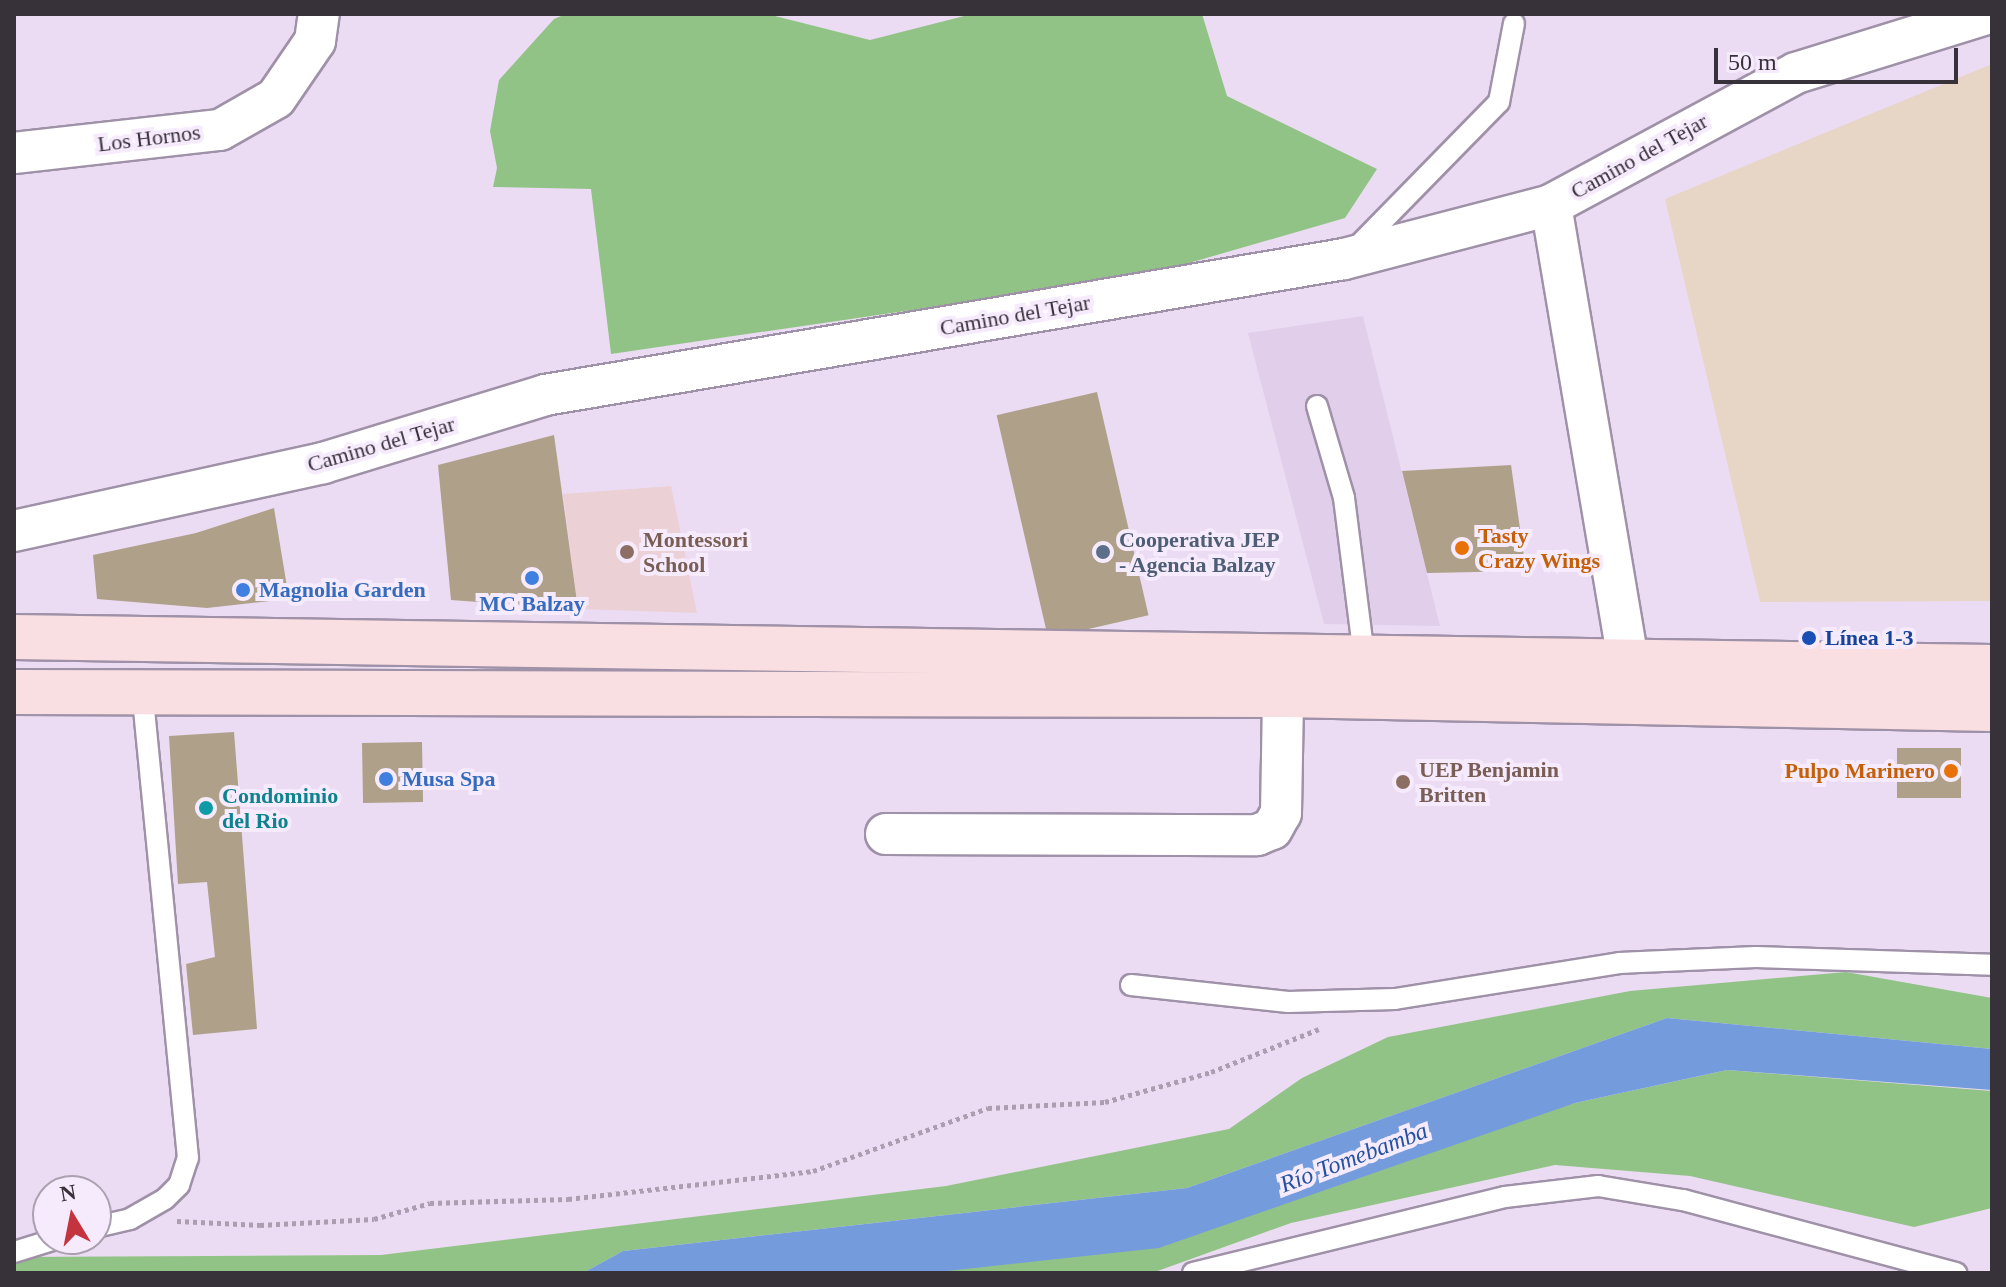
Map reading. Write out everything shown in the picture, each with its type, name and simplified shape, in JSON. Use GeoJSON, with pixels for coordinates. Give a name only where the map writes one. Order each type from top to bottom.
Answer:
{"type":"FeatureCollection","features":[{"type":"Feature","properties":{"kind":"main road"},"geometry":{"type":"LineString","coordinates":[[14,637],[1992,667]]}},
{"type":"Feature","properties":{"kind":"main road"},"geometry":{"type":"LineString","coordinates":[[14,692],[1283,695],[1992,709]]}},
{"type":"Feature","properties":{"kind":"street","name":"Los Hornos"},"geometry":{"type":"LineString","coordinates":[[14,153],[220,130],[276,98],[315,41],[319,14]]}},
{"type":"Feature","properties":{"kind":"street","name":"Camino del Tejar"},"geometry":{"type":"LineString","coordinates":[[14,531],[323,463],[545,395],[1344,259],[1551,205],[1796,73],[1987,14]]}},
{"type":"Feature","properties":{"kind":"street"},"geometry":{"type":"LineString","coordinates":[[1551,205],[1628,661]]}},
{"type":"Feature","properties":{"kind":"street"},"geometry":{"type":"LineString","coordinates":[[886,834],[1257,835],[1272,829],[1281,813],[1283,695]]}},
{"type":"Feature","properties":{"kind":"lane"},"geometry":{"type":"LineString","coordinates":[[1344,259],[1499,102],[1514,23]]}},
{"type":"Feature","properties":{"kind":"lane"},"geometry":{"type":"LineString","coordinates":[[1317,406],[1344,498],[1364,657]]}},
{"type":"Feature","properties":{"kind":"lane"},"geometry":{"type":"LineString","coordinates":[[112,1223],[130,1219],[171,1195],[188,1158],[142,691]]}},
{"type":"Feature","properties":{"kind":"lane"},"geometry":{"type":"LineString","coordinates":[[1131,985],[1288,1002],[1395,999],[1619,963],[1756,957],[1992,965]]}},
{"type":"Feature","properties":{"kind":"lane"},"geometry":{"type":"LineString","coordinates":[[1193,1273],[1505,1197],[1598,1186],[1683,1200],[1956,1273]]}},
{"type":"Feature","properties":{"kind":"path"},"geometry":{"type":"LineString","coordinates":[[130,1219],[260,1225],[374,1219],[430,1203],[568,1199],[813,1171],[988,1108],[1105,1102],[1211,1072],[1324,1027]]}},
{"type":"Feature","properties":{"kind":"shaded area"},"geometry":{"type":"Polygon","coordinates":[[[1992,64],[1992,601],[1760,602],[1665,199],[1992,64]]]}},
{"type":"Feature","properties":{"kind":"shaded area"},"geometry":{"type":"Polygon","coordinates":[[[1363,316],[1440,626],[1324,624],[1248,333],[1363,316]]]}},
{"type":"Feature","properties":{"kind":"shaded area","name":"Montessori School"},"geometry":{"type":"Polygon","coordinates":[[[671,486],[697,613],[578,609],[563,494],[671,486]]]}},
{"type":"Feature","properties":{"kind":"green space"},"geometry":{"type":"Polygon","coordinates":[[[566,14],[767,14],[870,40],[972,14],[1202,14],[1227,96],[1377,169],[1345,218],[1144,276],[611,354],[591,189],[493,187],[497,168],[490,131],[499,80],[554,19],[566,14]]]}},
{"type":"Feature","properties":{"kind":"green space"},"geometry":{"type":"Polygon","coordinates":[[[1846,972],[1992,998],[1992,1049],[1667,1018],[1187,1188],[623,1251],[583,1273],[14,1273],[14,1257],[381,1255],[946,1186],[1229,1129],[1302,1078],[1388,1037],[1630,991],[1846,972]]]}},
{"type":"Feature","properties":{"kind":"green space"},"geometry":{"type":"Polygon","coordinates":[[[1727,1070],[1992,1091],[1992,1208],[1914,1227],[1690,1176],[1555,1165],[1291,1223],[1152,1273],[921,1273],[1575,1103],[1727,1070]]]}},
{"type":"Feature","properties":{"kind":"water","name":"Río Tomebamba"},"geometry":{"type":"Polygon","coordinates":[[[1667,1018],[1992,1049],[1992,1090],[1727,1070],[1575,1103],[1159,1248],[929,1273],[583,1273],[623,1251],[1187,1188],[1667,1018]]]}},
{"type":"Feature","properties":{"kind":"building"},"geometry":{"type":"Polygon","coordinates":[[[1097,392],[1149,615],[1048,638],[997,415],[1097,392]]]}},
{"type":"Feature","properties":{"kind":"building"},"geometry":{"type":"Polygon","coordinates":[[[554,435],[578,609],[451,600],[438,465],[554,435]]]}},
{"type":"Feature","properties":{"kind":"building"},"geometry":{"type":"Polygon","coordinates":[[[1511,465],[1526,571],[1427,573],[1402,471],[1511,465]]]}},
{"type":"Feature","properties":{"kind":"building"},"geometry":{"type":"Polygon","coordinates":[[[274,508],[289,599],[207,608],[97,599],[93,555],[196,533],[274,508]]]}},
{"type":"Feature","properties":{"kind":"building"},"geometry":{"type":"Polygon","coordinates":[[[234,732],[257,1029],[193,1035],[186,964],[215,957],[207,882],[178,884],[169,736],[234,732]]]}},
{"type":"Feature","properties":{"kind":"building"},"geometry":{"type":"Polygon","coordinates":[[[422,742],[423,802],[363,803],[362,743],[422,742]]]}},
{"type":"Feature","properties":{"kind":"building"},"geometry":{"type":"Polygon","coordinates":[[[1897,748],[1961,748],[1961,798],[1897,798],[1897,748]]]}},
{"type":"Feature","properties":{"kind":"place","name":"Tasty Crazy Wings"},"geometry":{"type":"Point","coordinates":[1462,548]}},
{"type":"Feature","properties":{"kind":"place","name":"Montessori School"},"geometry":{"type":"Point","coordinates":[627,552]}},
{"type":"Feature","properties":{"kind":"place","name":"Cooperativa JEP - Agencia Balzay"},"geometry":{"type":"Point","coordinates":[1103,552]}},
{"type":"Feature","properties":{"kind":"place","name":"MC Balzay"},"geometry":{"type":"Point","coordinates":[532,578]}},
{"type":"Feature","properties":{"kind":"place","name":"Magnolia Garden"},"geometry":{"type":"Point","coordinates":[243,590]}},
{"type":"Feature","properties":{"kind":"place","name":"Línea 1-3"},"geometry":{"type":"Point","coordinates":[1809,638]}},
{"type":"Feature","properties":{"kind":"place","name":"Pulpo Marinero"},"geometry":{"type":"Point","coordinates":[1951,771]}},
{"type":"Feature","properties":{"kind":"place","name":"Musa Spa"},"geometry":{"type":"Point","coordinates":[386,779]}},
{"type":"Feature","properties":{"kind":"place","name":"UEP Benjamin Britten"},"geometry":{"type":"Point","coordinates":[1403,782]}},
{"type":"Feature","properties":{"kind":"place","name":"Condominio del Rio"},"geometry":{"type":"Point","coordinates":[206,808]}}]}
